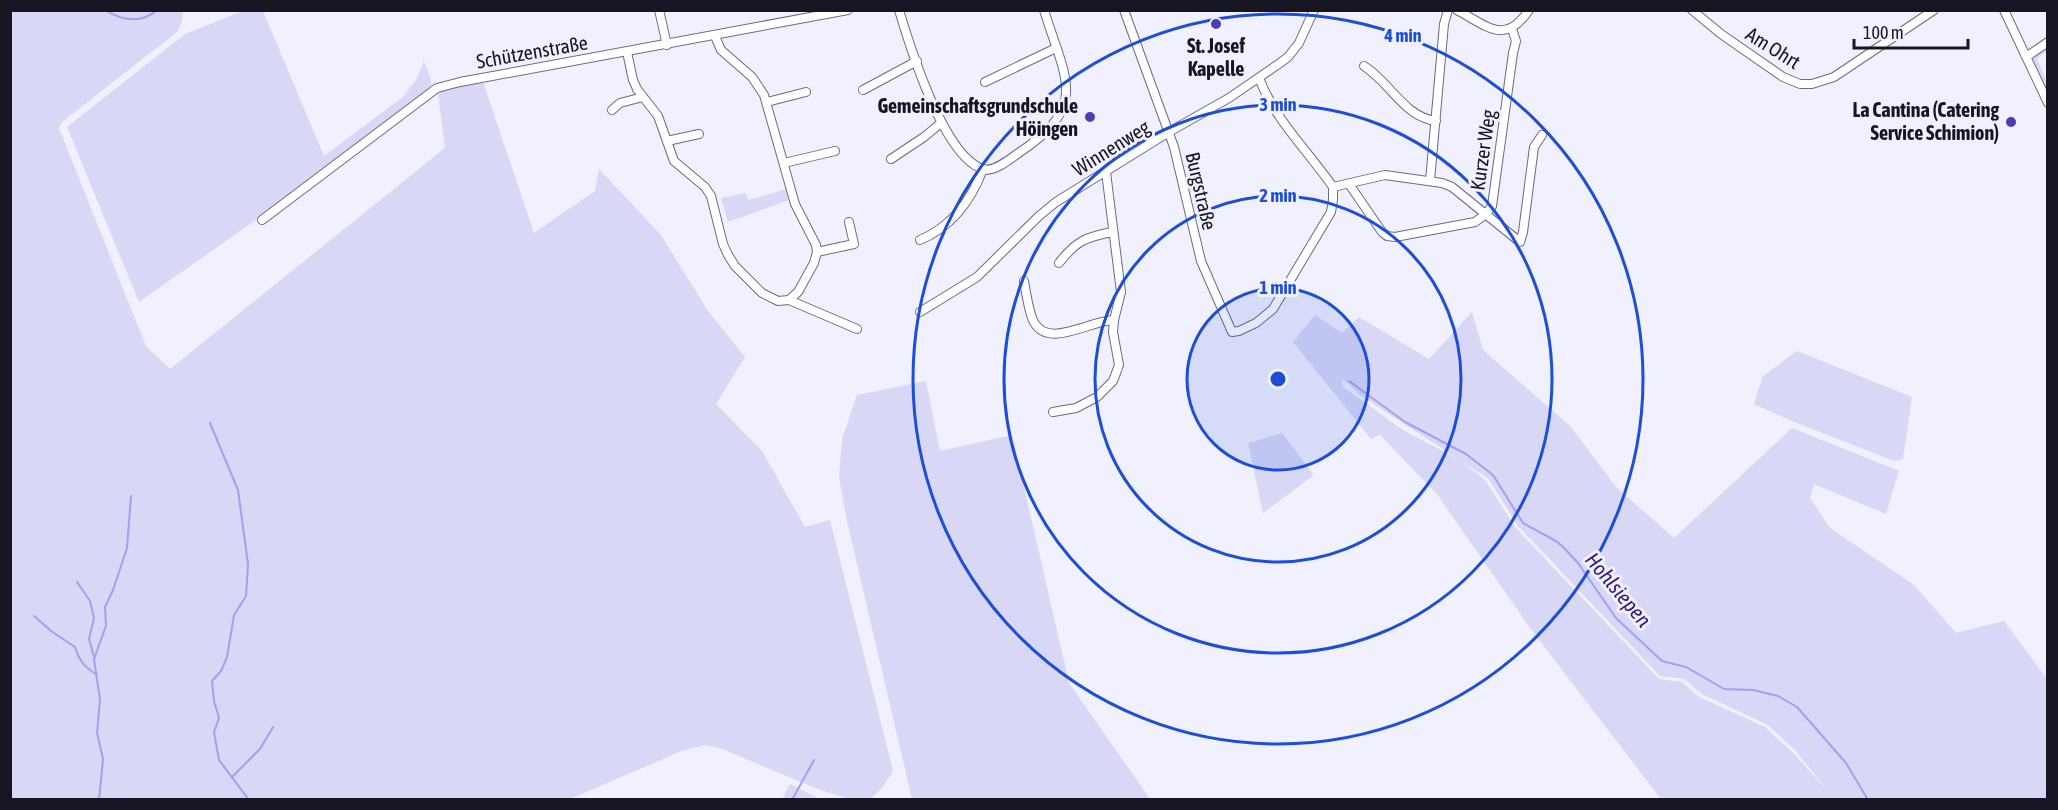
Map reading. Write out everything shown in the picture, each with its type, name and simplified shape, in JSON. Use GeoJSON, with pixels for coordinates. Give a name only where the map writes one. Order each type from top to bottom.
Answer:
{"type":"FeatureCollection","features":[{"type":"Feature","properties":{"kind":"street"},"geometry":{"type":"LineString","coordinates":[[659,10],[667,45]]}},
{"type":"Feature","properties":{"kind":"street","name":"Schützenstraße"},"geometry":{"type":"LineString","coordinates":[[262,220],[437,88],[715,36],[809,14],[848,10]]}},
{"type":"Feature","properties":{"kind":"street"},"geometry":{"type":"LineString","coordinates":[[899,10],[941,123],[965,156],[983,169],[995,167],[1019,153],[1047,131],[1061,113],[1067,92],[1044,10]]}},
{"type":"Feature","properties":{"kind":"street","name":"Burgstraße"},"geometry":{"type":"LineString","coordinates":[[1124,10],[1174,147],[1201,261],[1232,332],[1256,323],[1273,309],[1331,212],[1334,200],[1333,187]]}},
{"type":"Feature","properties":{"kind":"street","name":"Winnenweg"},"geometry":{"type":"LineString","coordinates":[[920,312],[977,277],[1048,208],[1169,132],[1229,98],[1280,63],[1294,50],[1314,10]]}},
{"type":"Feature","properties":{"kind":"street"},"geometry":{"type":"LineString","coordinates":[[1430,181],[1444,24],[1448,10]]}},
{"type":"Feature","properties":{"kind":"street"},"geometry":{"type":"LineString","coordinates":[[1457,10],[1501,31],[1518,25],[1528,10]]}},
{"type":"Feature","properties":{"kind":"street","name":"Am Ohrt"},"geometry":{"type":"LineString","coordinates":[[1692,10],[1721,34],[1784,77],[1800,84],[1812,84],[1834,78],[1934,10]]}},
{"type":"Feature","properties":{"kind":"street"},"geometry":{"type":"LineString","coordinates":[[2004,10],[2048,103]]}},
{"type":"Feature","properties":{"kind":"street","name":"Kurzer Weg"},"geometry":{"type":"LineString","coordinates":[[1349,184],[1387,236],[1395,237],[1475,222],[1486,214],[1491,206],[1516,41],[1512,29]]}},
{"type":"Feature","properties":{"kind":"street"},"geometry":{"type":"LineString","coordinates":[[715,36],[721,50],[757,83],[767,102],[795,204],[813,237],[817,252],[798,291],[789,300]]}},
{"type":"Feature","properties":{"kind":"street"},"geometry":{"type":"LineString","coordinates":[[2026,57],[2048,42]]}},
{"type":"Feature","properties":{"kind":"street"},"geometry":{"type":"LineString","coordinates":[[985,82],[1056,48]]}},
{"type":"Feature","properties":{"kind":"street"},"geometry":{"type":"LineString","coordinates":[[627,52],[633,80],[643,97],[654,109],[678,165],[705,187],[711,196],[723,244],[735,266],[762,293],[778,301],[789,300],[857,329]]}},
{"type":"Feature","properties":{"kind":"street"},"geometry":{"type":"LineString","coordinates":[[863,90],[917,61]]}},
{"type":"Feature","properties":{"kind":"street"},"geometry":{"type":"LineString","coordinates":[[1364,66],[1376,73],[1415,115],[1425,120],[1436,121]]}},
{"type":"Feature","properties":{"kind":"street"},"geometry":{"type":"LineString","coordinates":[[1259,78],[1276,113],[1333,187],[1385,175],[1447,184],[1520,242],[1524,232],[1534,147],[1542,135]]}},
{"type":"Feature","properties":{"kind":"street"},"geometry":{"type":"LineString","coordinates":[[767,102],[806,92]]}},
{"type":"Feature","properties":{"kind":"street"},"geometry":{"type":"LineString","coordinates":[[612,110],[620,103],[643,97]]}},
{"type":"Feature","properties":{"kind":"street"},"geometry":{"type":"LineString","coordinates":[[891,159],[941,123]]}},
{"type":"Feature","properties":{"kind":"street"},"geometry":{"type":"LineString","coordinates":[[667,141],[699,134]]}},
{"type":"Feature","properties":{"kind":"street"},"geometry":{"type":"LineString","coordinates":[[784,163],[835,151]]}},
{"type":"Feature","properties":{"kind":"street"},"geometry":{"type":"LineString","coordinates":[[920,240],[936,233],[951,222],[966,202],[983,169]]}},
{"type":"Feature","properties":{"kind":"street"},"geometry":{"type":"LineString","coordinates":[[1053,412],[1066,411],[1087,403],[1102,393],[1113,381],[1118,370],[1119,360],[1113,332],[1121,292],[1106,172]]}},
{"type":"Feature","properties":{"kind":"street"},"geometry":{"type":"LineString","coordinates":[[817,252],[854,244],[849,222]]}},
{"type":"Feature","properties":{"kind":"street"},"geometry":{"type":"LineString","coordinates":[[1059,263],[1080,240],[1112,232]]}},
{"type":"Feature","properties":{"kind":"street"},"geometry":{"type":"LineString","coordinates":[[1024,281],[1033,321],[1045,333],[1057,335],[1105,320],[1114,320]]}},
{"type":"Feature","properties":{"kind":"shaded area"},"geometry":{"type":"Polygon","coordinates":[[[10,11],[183,11],[182,22],[177,32],[62,122],[59,128],[146,346],[170,369],[445,148],[438,94],[446,88],[483,82],[534,233],[595,191],[599,169],[661,235],[708,311],[745,357],[716,404],[762,451],[805,527],[830,520],[893,771],[883,787],[870,799],[849,799],[820,790],[722,749],[706,745],[684,750],[570,799],[11,799],[10,11]]]}},
{"type":"Feature","properties":{"kind":"shaded area"},"geometry":{"type":"Polygon","coordinates":[[[243,11],[263,11],[324,156],[403,97],[416,80],[424,61],[431,79],[431,86],[260,217],[139,302],[67,127],[185,34],[243,11]]]}},
{"type":"Feature","properties":{"kind":"shaded area"},"geometry":{"type":"Polygon","coordinates":[[[2047,45],[2047,51],[2037,59],[2047,82],[2047,93],[2031,57],[2047,45]]]}},
{"type":"Feature","properties":{"kind":"shaded area"},"geometry":{"type":"Polygon","coordinates":[[[786,189],[789,200],[728,222],[721,198],[745,193],[749,200],[786,189]]]}},
{"type":"Feature","properties":{"kind":"shaded area"},"geometry":{"type":"Polygon","coordinates":[[[1472,312],[1483,350],[1570,426],[1617,488],[1674,538],[1792,428],[1899,471],[1886,514],[1814,484],[1810,498],[1830,528],[1914,585],[1956,633],[2004,621],[2047,679],[2047,799],[1661,799],[1530,628],[1437,494],[1380,435],[1371,439],[1293,342],[1315,315],[1342,333],[1359,317],[1429,359],[1472,312]],[[1342,378],[1343,387],[1403,430],[1458,459],[1360,395],[1342,378]],[[1462,462],[1485,480],[1515,527],[1659,679],[1682,682],[1699,697],[1765,727],[1827,790],[1796,751],[1768,725],[1702,694],[1684,679],[1660,676],[1518,526],[1488,478],[1462,462]]]}},
{"type":"Feature","properties":{"kind":"shaded area"},"geometry":{"type":"Polygon","coordinates":[[[1797,351],[1912,397],[1903,459],[1894,461],[1754,404],[1763,376],[1797,351]]]}},
{"type":"Feature","properties":{"kind":"shaded area"},"geometry":{"type":"Polygon","coordinates":[[[926,381],[940,451],[1012,435],[1069,683],[1150,799],[912,799],[846,517],[839,477],[842,439],[857,395],[926,381]]]}},
{"type":"Feature","properties":{"kind":"shaded area"},"geometry":{"type":"Polygon","coordinates":[[[1282,433],[1314,475],[1263,513],[1248,443],[1282,433]]]}},
{"type":"Feature","properties":{"kind":"shaded area"},"geometry":{"type":"Polygon","coordinates":[[[790,784],[816,797],[815,799],[782,799],[790,784]]]}},
{"type":"Feature","properties":{"kind":"waterway"},"geometry":{"type":"LineString","coordinates":[[105,10],[125,19],[138,19],[157,10]]}},
{"type":"Feature","properties":{"kind":"waterway","name":"Hohlsiepen"},"geometry":{"type":"LineString","coordinates":[[1349,381],[1405,422],[1466,454],[1493,475],[1523,523],[1556,541],[1564,548],[1578,563],[1616,618],[1662,661],[1686,667],[1724,689],[1753,690],[1778,696],[1797,707],[1846,763],[1868,800]]}},
{"type":"Feature","properties":{"kind":"waterway"},"geometry":{"type":"LineString","coordinates":[[210,423],[238,490],[248,564],[246,596],[234,615],[227,657],[221,671],[212,681],[219,718],[214,732],[219,760],[249,800]]}},
{"type":"Feature","properties":{"kind":"waterway"},"geometry":{"type":"LineString","coordinates":[[99,800],[103,759],[97,733],[100,700],[94,659],[106,626],[105,607],[127,548],[131,496]]}},
{"type":"Feature","properties":{"kind":"waterway"},"geometry":{"type":"LineString","coordinates":[[77,582],[90,601],[94,618],[89,639],[94,657]]}},
{"type":"Feature","properties":{"kind":"waterway"},"geometry":{"type":"LineString","coordinates":[[34,616],[75,647],[82,663],[96,674]]}},
{"type":"Feature","properties":{"kind":"waterway"},"geometry":{"type":"LineString","coordinates":[[232,777],[260,749],[273,727]]}},
{"type":"Feature","properties":{"kind":"waterway"},"geometry":{"type":"LineString","coordinates":[[792,800],[814,760]]}},
{"type":"Feature","properties":{"kind":"place","name":"St. Josef Kapelle"},"geometry":{"type":"Point","coordinates":[1216,24]}},
{"type":"Feature","properties":{"kind":"place","name":"Gemeinschaftsgrundschule Höingen"},"geometry":{"type":"Point","coordinates":[1090,117]}},
{"type":"Feature","properties":{"kind":"place","name":"La Cantina (Catering Service Schimion)"},"geometry":{"type":"Point","coordinates":[2011,122]}}]}
